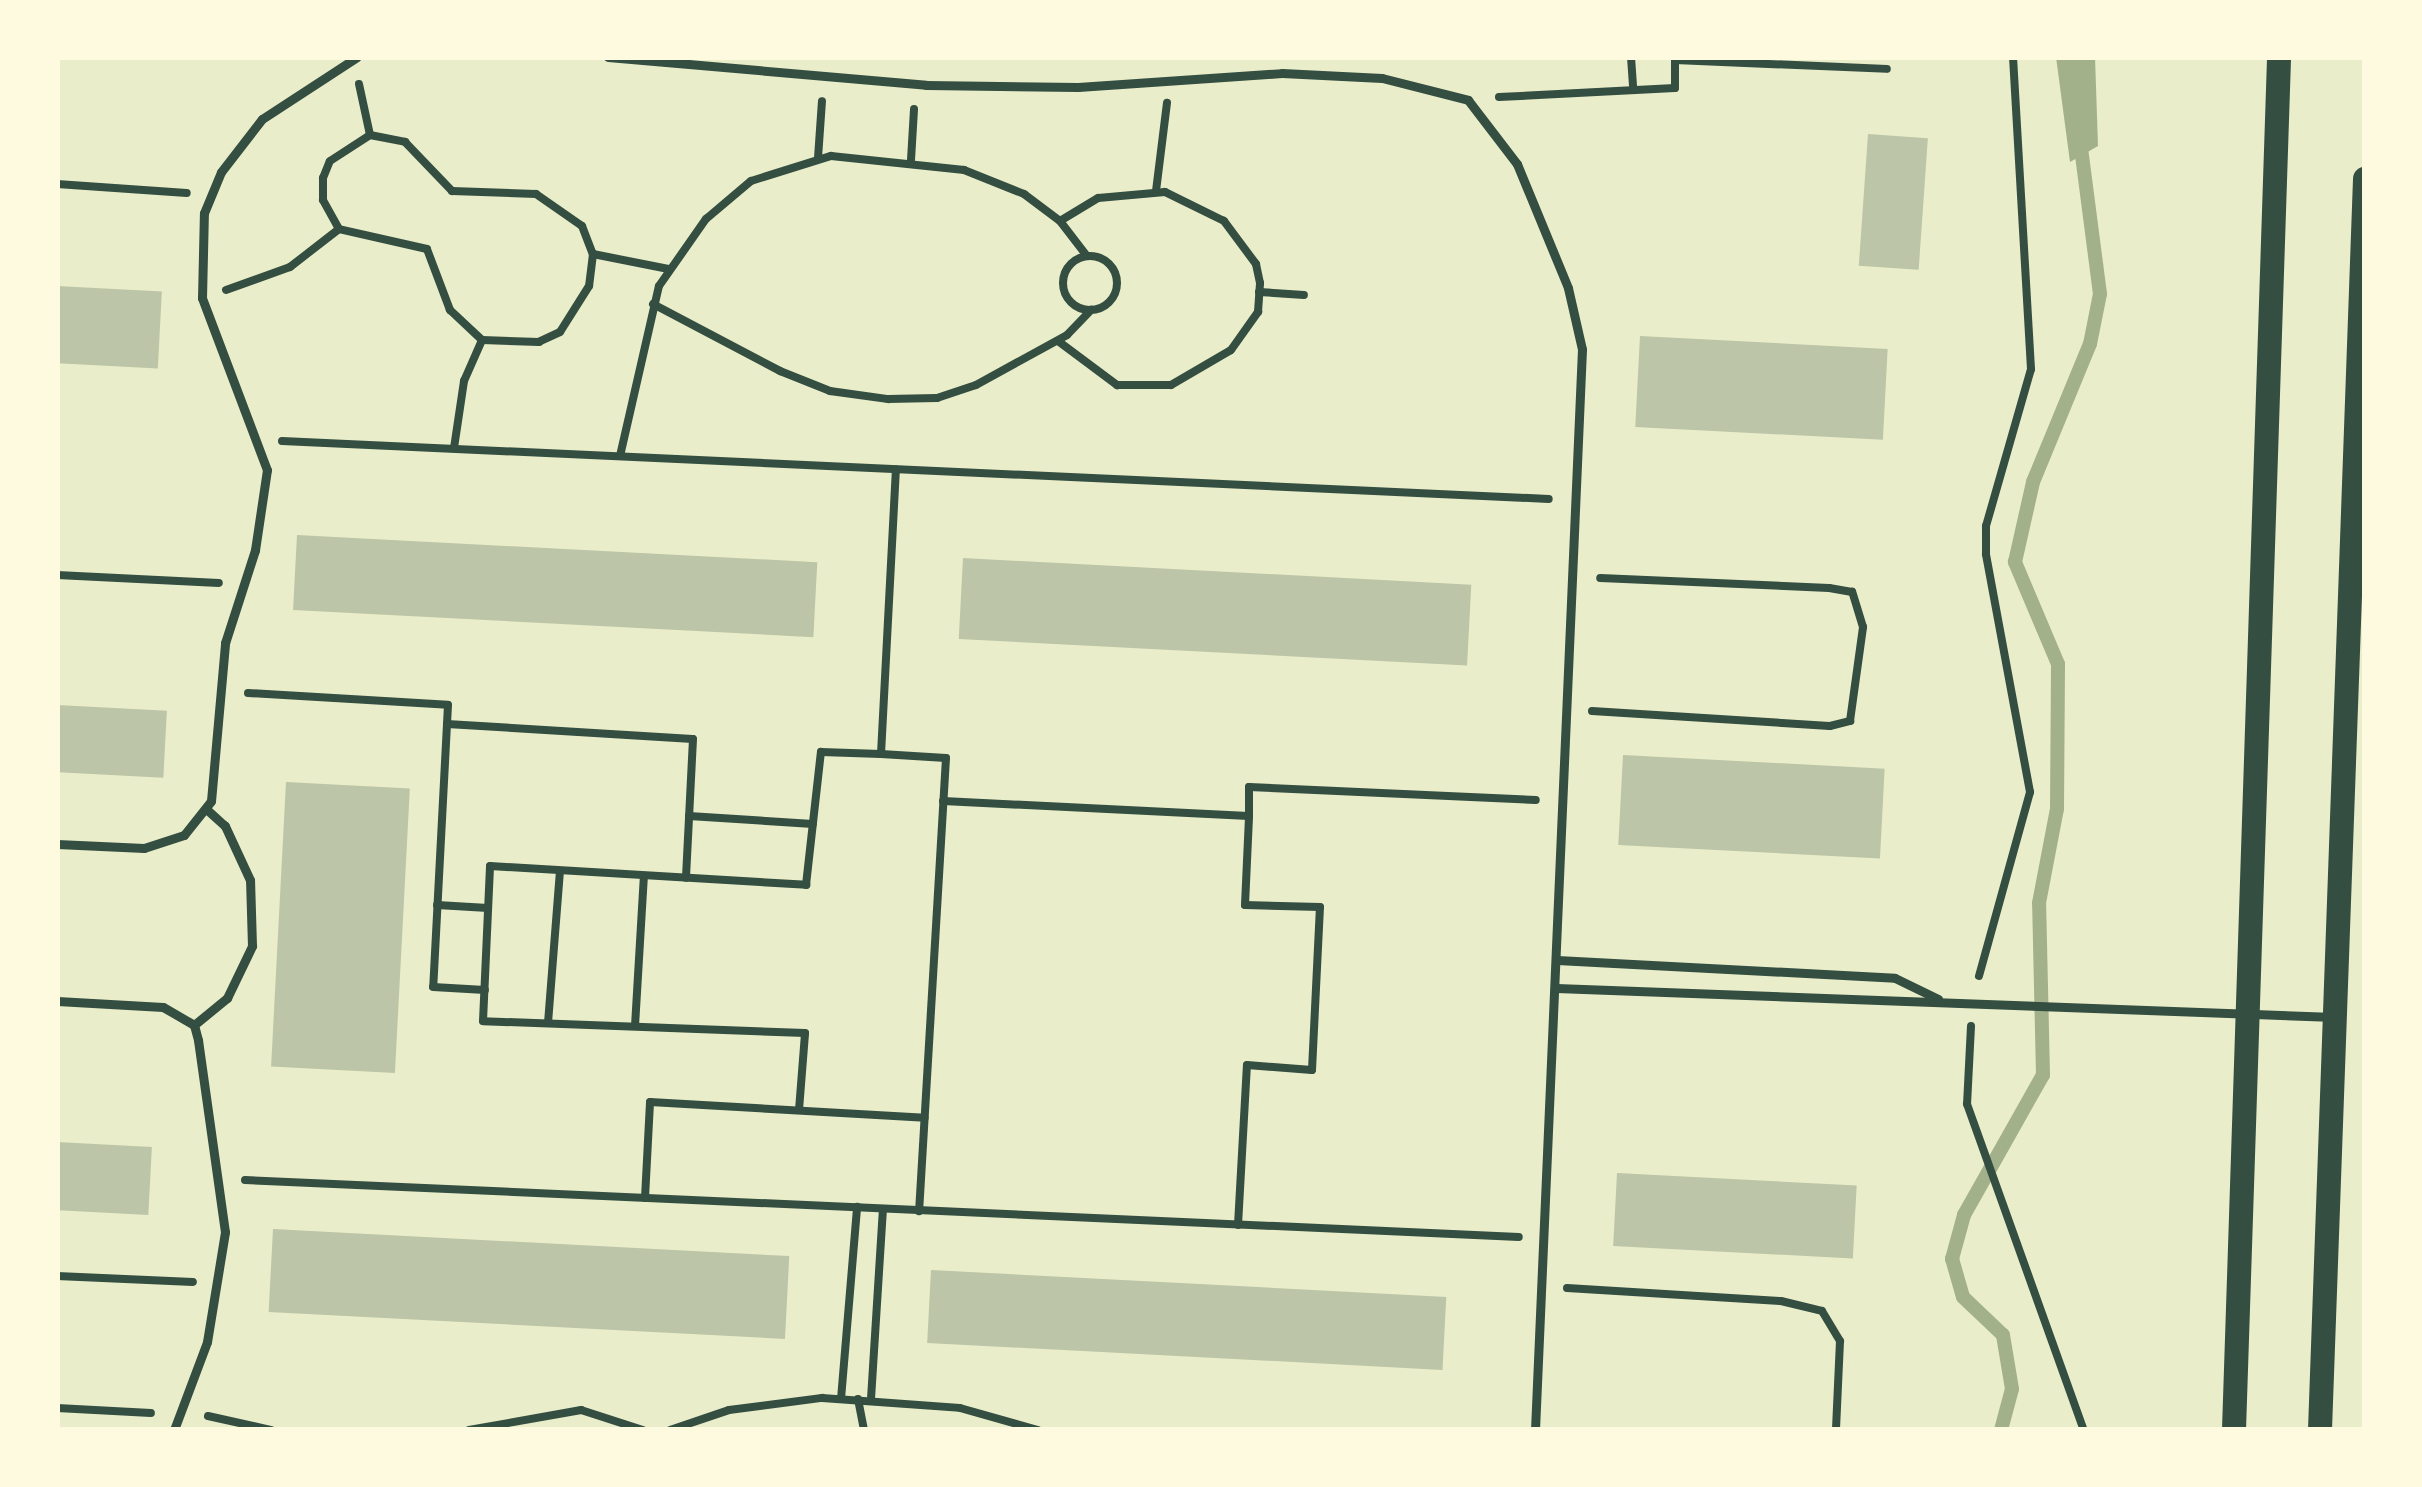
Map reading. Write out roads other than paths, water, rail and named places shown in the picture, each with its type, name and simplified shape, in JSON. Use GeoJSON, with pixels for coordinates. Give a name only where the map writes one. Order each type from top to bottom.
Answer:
{"type":"FeatureCollection","features":[{"type":"Feature","properties":{"kind":"main road"},"geometry":{"type":"LineString","coordinates":[[2234,1430],[2279,57]]}},
{"type":"Feature","properties":{"kind":"main road"},"geometry":{"type":"LineString","coordinates":[[2320,1430],[2334,1017],[2354,733],[2365,179]]}},
{"type":"Feature","properties":{"kind":"lane"},"geometry":{"type":"LineString","coordinates":[[608,57],[916,84],[1169,81],[1282,73],[1382,78],[1468,100],[1516,164],[1568,288],[1582,349],[1535,1430]]}},
{"type":"Feature","properties":{"kind":"lane"},"geometry":{"type":"LineString","coordinates":[[57,844],[145,848],[184,835],[207,810],[218,781],[225,643],[244,584],[267,470],[202,298],[200,247],[212,194],[262,118],[353,58]]}},
{"type":"Feature","properties":{"kind":"lane"},"geometry":{"type":"LineString","coordinates":[[194,1025],[227,998],[252,946],[250,880],[238,849],[207,810]]}},
{"type":"Feature","properties":{"kind":"lane"},"geometry":{"type":"LineString","coordinates":[[1557,960],[1895,978],[1938,999]]}},
{"type":"Feature","properties":{"kind":"lane"},"geometry":{"type":"LineString","coordinates":[[1556,988],[1895,1006],[1938,999],[2334,1017]]}},
{"type":"Feature","properties":{"kind":"lane"},"geometry":{"type":"LineString","coordinates":[[57,1001],[163,1007],[194,1025]]}},
{"type":"Feature","properties":{"kind":"lane"},"geometry":{"type":"LineString","coordinates":[[174,1430],[221,1284],[218,1179],[194,1025]]}},
{"type":"Feature","properties":{"kind":"waterway"},"geometry":{"type":"LineString","coordinates":[[2001,1430],[2012,1389],[2003,1335],[1963,1297],[1952,1259],[1964,1215],[2043,1075],[2039,903],[2057,809],[2058,664],[2015,562],[2033,482],[2090,344],[2100,294],[2080,139]]}}]}
